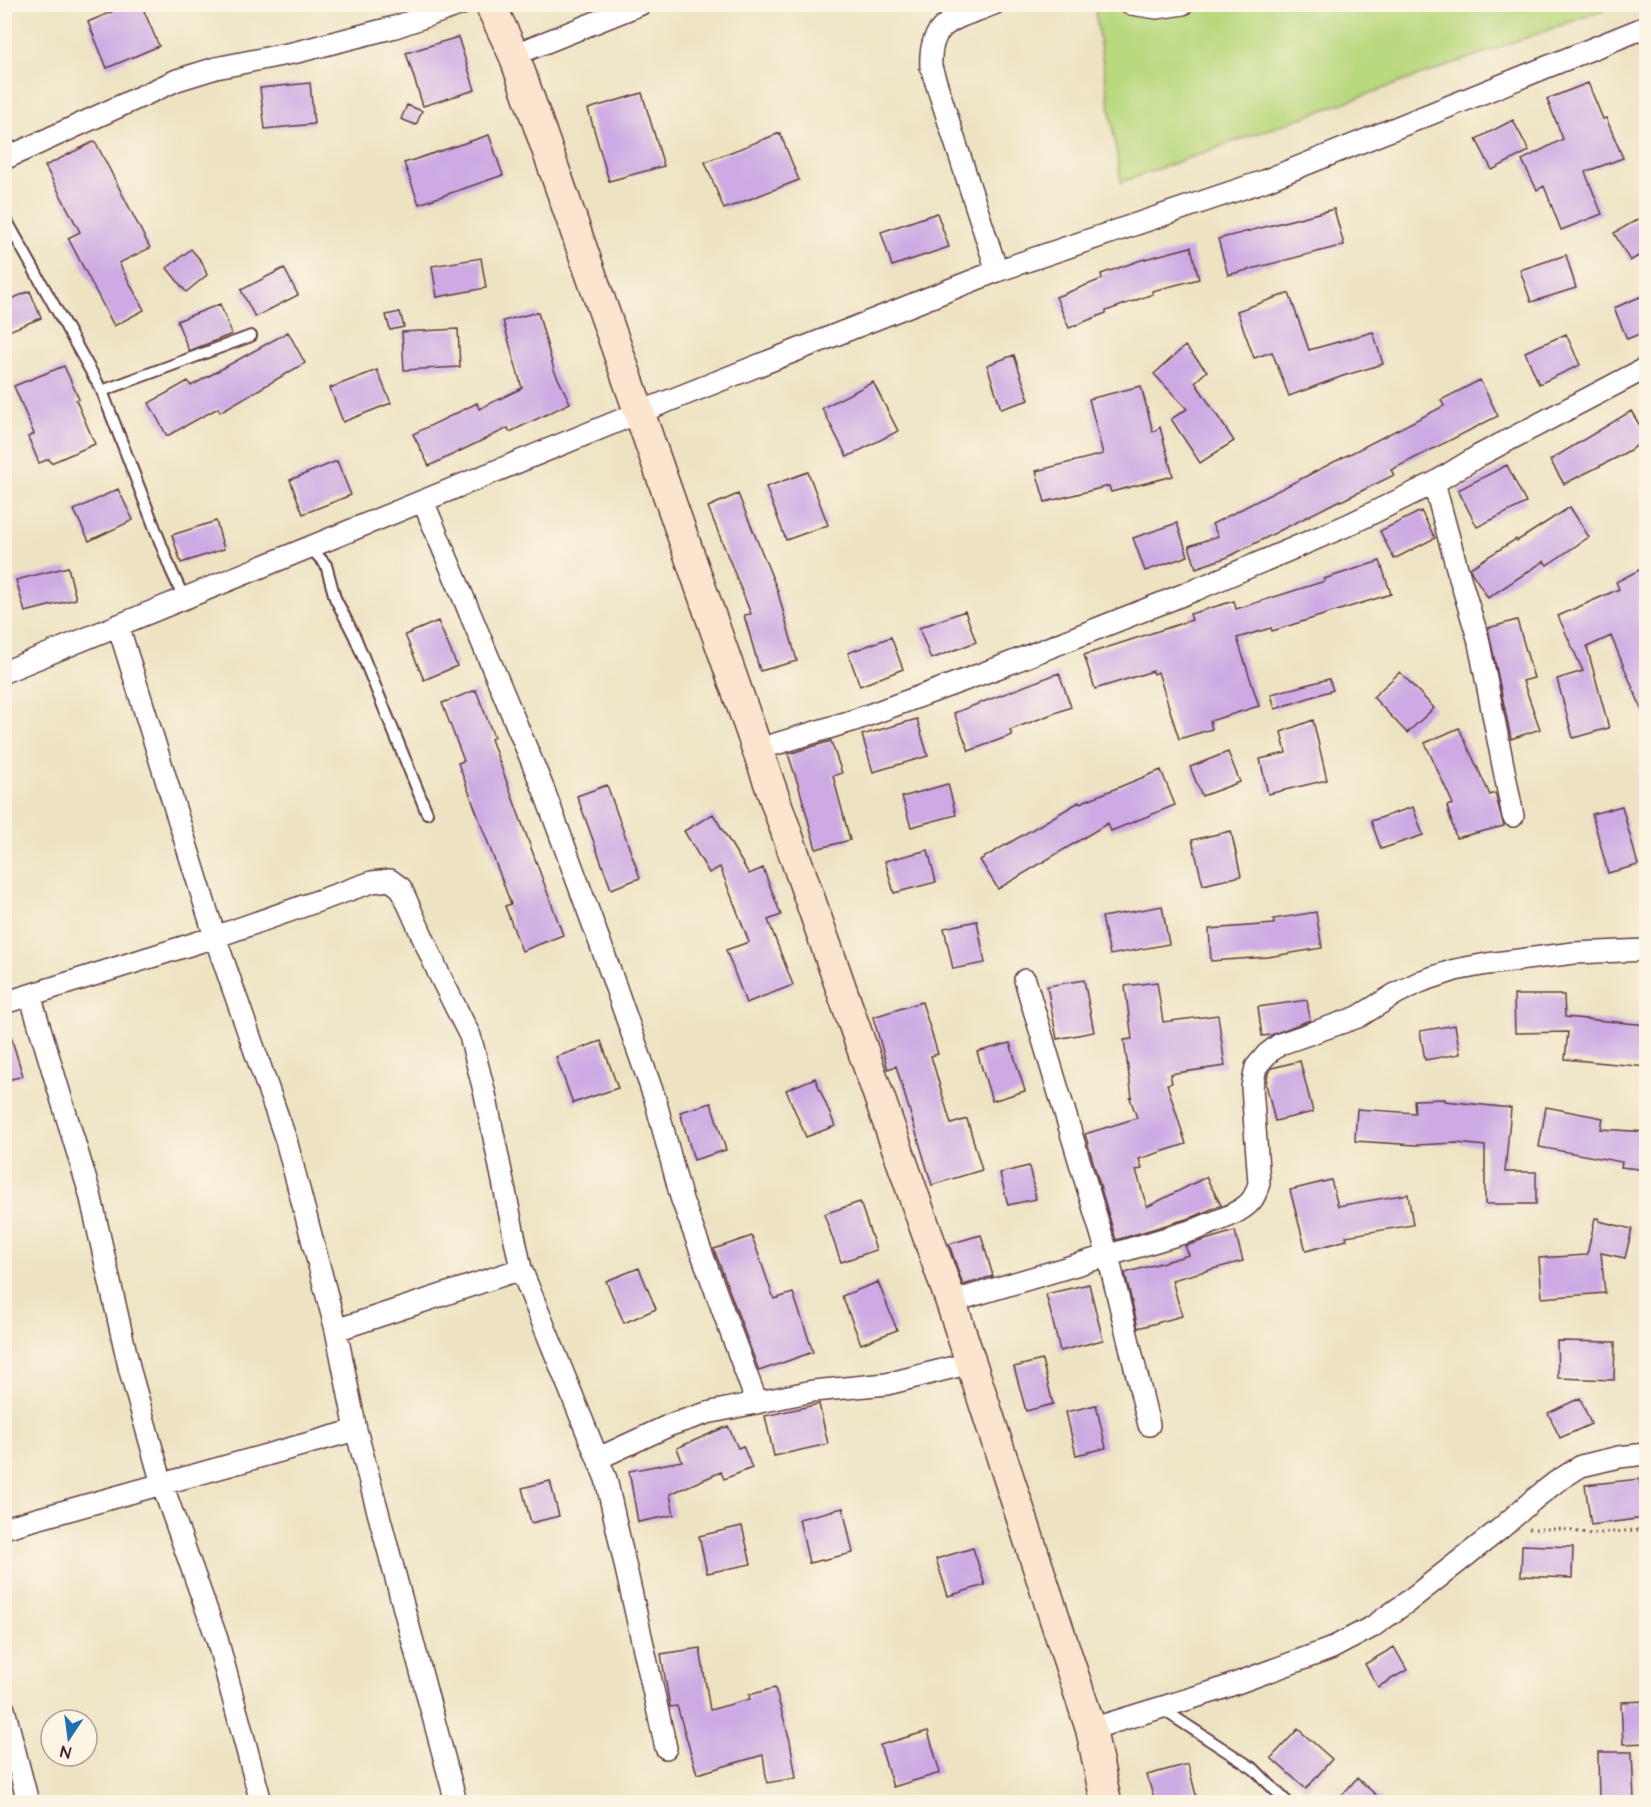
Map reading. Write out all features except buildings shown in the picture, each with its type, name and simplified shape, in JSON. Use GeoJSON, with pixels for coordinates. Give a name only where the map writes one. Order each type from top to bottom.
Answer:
{"type":"FeatureCollection","features":[{"type":"Feature","properties":{"kind":"street"},"geometry":{"type":"LineString","coordinates":[[4,159],[177,80],[216,68],[297,52],[395,27],[462,4]]}},
{"type":"Feature","properties":{"kind":"street"},"geometry":{"type":"LineString","coordinates":[[490,4],[513,55],[951,1302],[1091,1730],[1106,1803]]}},
{"type":"Feature","properties":{"kind":"street"},"geometry":{"type":"LineString","coordinates":[[513,55],[641,4]]}},
{"type":"Feature","properties":{"kind":"street"},"geometry":{"type":"LineString","coordinates":[[994,4],[953,20],[939,29],[930,52],[931,67],[997,271]]}},
{"type":"Feature","properties":{"kind":"street"},"geometry":{"type":"LineString","coordinates":[[1131,4],[1157,8],[1184,4]]}},
{"type":"Feature","properties":{"kind":"street"},"geometry":{"type":"LineString","coordinates":[[4,672],[638,413],[997,271],[1264,181],[1647,27]]}},
{"type":"Feature","properties":{"kind":"street"},"geometry":{"type":"LineString","coordinates":[[756,750],[855,720],[1000,667],[1195,590],[1348,525],[1434,483],[1480,455],[1647,368]]}},
{"type":"Feature","properties":{"kind":"street"},"geometry":{"type":"LineString","coordinates":[[1434,483],[1478,638],[1513,816]]}},
{"type":"Feature","properties":{"kind":"street"},"geometry":{"type":"LineString","coordinates":[[423,501],[551,809],[655,1099],[681,1197],[757,1403]]}},
{"type":"Feature","properties":{"kind":"street"},"geometry":{"type":"LineString","coordinates":[[118,626],[215,938],[286,1140],[336,1330],[356,1430],[456,1803]]}},
{"type":"Feature","properties":{"kind":"street"},"geometry":{"type":"LineString","coordinates":[[4,1003],[215,938],[372,882],[390,880],[401,888],[439,974],[470,1036],[485,1094],[521,1269],[599,1458],[613,1505],[666,1748]]}},
{"type":"Feature","properties":{"kind":"street"},"geometry":{"type":"LineString","coordinates":[[951,1302],[1197,1229],[1227,1217],[1250,1202],[1259,1183],[1252,1087],[1256,1067],[1280,1044],[1358,1017],[1397,993],[1422,981],[1455,970],[1574,953],[1647,950]]}},
{"type":"Feature","properties":{"kind":"street"},"geometry":{"type":"LineString","coordinates":[[1025,980],[1108,1256],[1149,1425]]}},
{"type":"Feature","properties":{"kind":"street"},"geometry":{"type":"LineString","coordinates":[[30,995],[90,1194],[130,1371],[162,1484],[217,1639],[261,1803]]}},
{"type":"Feature","properties":{"kind":"street"},"geometry":{"type":"LineString","coordinates":[[336,1330],[521,1269]]}},
{"type":"Feature","properties":{"kind":"street"},"geometry":{"type":"LineString","coordinates":[[599,1458],[670,1425],[706,1413],[813,1391],[887,1384],[970,1363]]}},
{"type":"Feature","properties":{"kind":"street"},"geometry":{"type":"LineString","coordinates":[[4,1528],[356,1430]]}},
{"type":"Feature","properties":{"kind":"street"},"geometry":{"type":"LineString","coordinates":[[1091,1730],[1267,1674],[1319,1653],[1372,1627],[1500,1529],[1548,1488],[1581,1466],[1618,1457],[1647,1454]]}},
{"type":"Feature","properties":{"kind":"street"},"geometry":{"type":"LineString","coordinates":[[4,1709],[28,1803]]}},
{"type":"Feature","properties":{"kind":"lane"},"geometry":{"type":"LineString","coordinates":[[4,216],[102,390],[171,570],[184,598]]}},
{"type":"Feature","properties":{"kind":"lane"},"geometry":{"type":"LineString","coordinates":[[102,390],[251,336]]}},
{"type":"Feature","properties":{"kind":"lane"},"geometry":{"type":"LineString","coordinates":[[310,547],[326,565],[334,598],[355,637],[427,813]]}},
{"type":"Feature","properties":{"kind":"lane"},"geometry":{"type":"LineString","coordinates":[[1162,1709],[1254,1769],[1287,1803]]}},
{"type":"Feature","properties":{"kind":"path"},"geometry":{"type":"LineString","coordinates":[[1500,1529],[1562,1529],[1592,1534],[1647,1529]]}},
{"type":"Feature","properties":{"kind":"green space"},"geometry":{"type":"Polygon","coordinates":[[[1094,4],[1618,5],[1121,182],[1094,4]]]}}]}
